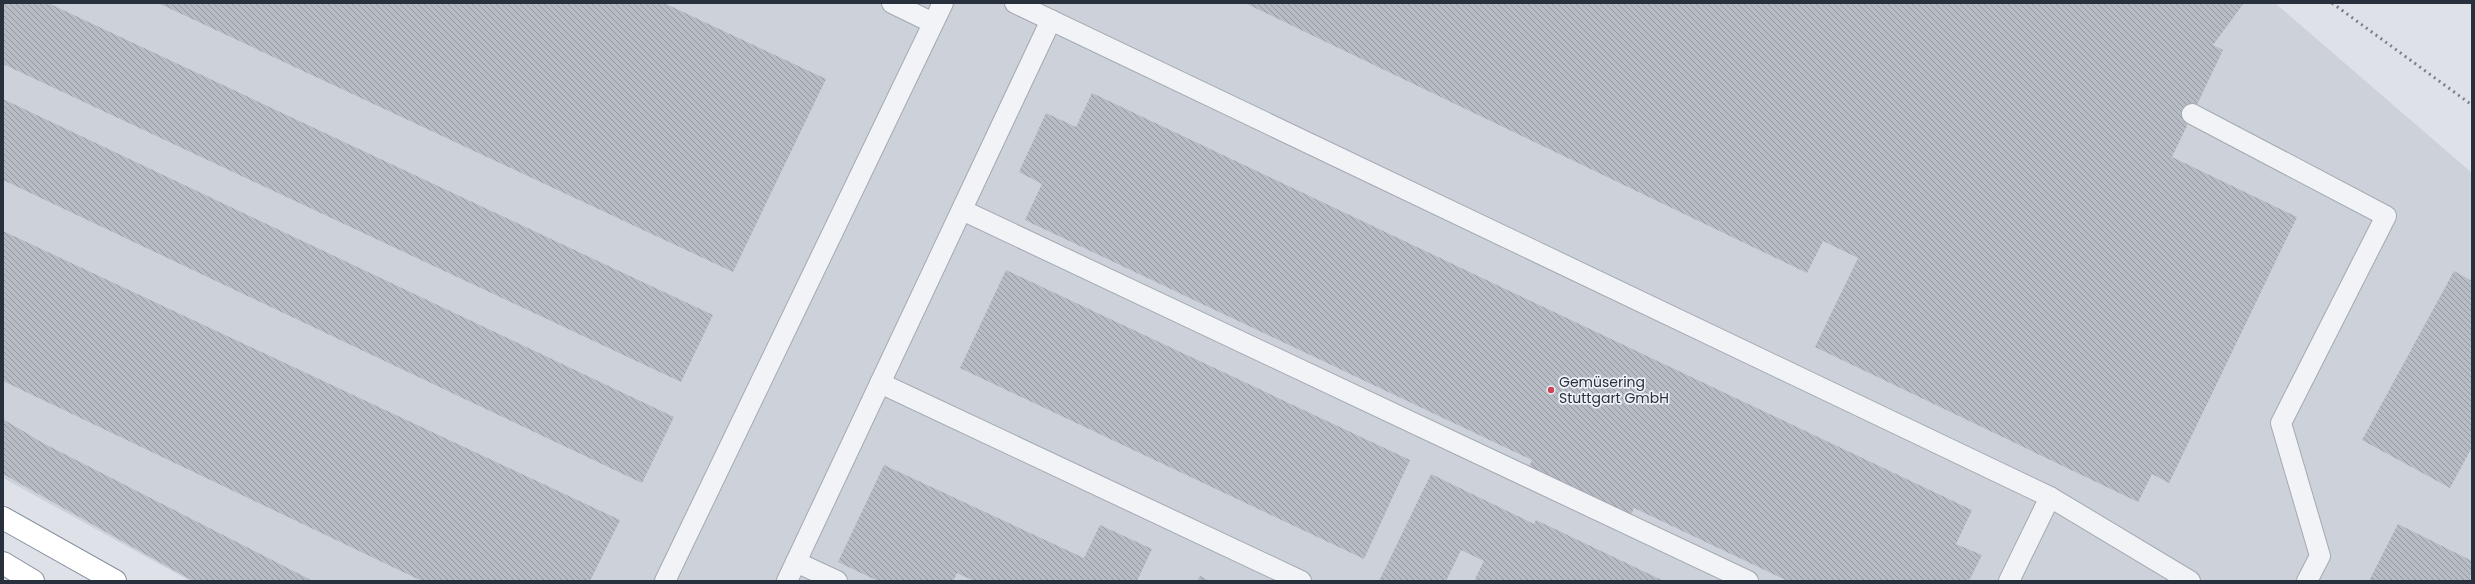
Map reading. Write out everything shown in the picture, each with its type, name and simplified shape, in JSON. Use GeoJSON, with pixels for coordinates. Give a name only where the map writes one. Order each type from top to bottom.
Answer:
{"type":"FeatureCollection","features":[{"type":"Feature","properties":{"kind":"highway"},"geometry":{"type":"LineString","coordinates":[[3,518],[115,581]]}},
{"type":"Feature","properties":{"kind":"highway"},"geometry":{"type":"LineString","coordinates":[[3,563],[33,581]]}},
{"type":"Feature","properties":{"kind":"lane"},"geometry":{"type":"LineString","coordinates":[[892,3],[933,23]]}},
{"type":"Feature","properties":{"kind":"lane"},"geometry":{"type":"LineString","coordinates":[[665,581],[943,3]]}},
{"type":"Feature","properties":{"kind":"lane"},"geometry":{"type":"LineString","coordinates":[[1015,3],[2050,497],[2190,581]]}},
{"type":"Feature","properties":{"kind":"lane"},"geometry":{"type":"LineString","coordinates":[[787,581],[1051,20]]}},
{"type":"Feature","properties":{"kind":"lane"},"geometry":{"type":"LineString","coordinates":[[2192,114],[2386,216],[2281,423],[2320,556],[2307,581]]}},
{"type":"Feature","properties":{"kind":"lane"},"geometry":{"type":"LineString","coordinates":[[962,210],[1748,581]]}},
{"type":"Feature","properties":{"kind":"lane"},"geometry":{"type":"LineString","coordinates":[[880,384],[1301,581]]}},
{"type":"Feature","properties":{"kind":"lane"},"geometry":{"type":"LineString","coordinates":[[2009,581],[2050,497]]}},
{"type":"Feature","properties":{"kind":"lane"},"geometry":{"type":"LineString","coordinates":[[796,562],[837,581]]}},
{"type":"Feature","properties":{"kind":"shaded area"},"geometry":{"type":"Polygon","coordinates":[[[3,3],[2275,3],[2472,173],[2472,581],[190,581],[3,478],[3,3]]]}},
{"type":"Feature","properties":{"kind":"building"},"geometry":{"type":"Polygon","coordinates":[[[3,3],[48,3],[713,315],[681,382],[3,64],[3,3]]]}},
{"type":"Feature","properties":{"kind":"building"},"geometry":{"type":"Polygon","coordinates":[[[158,3],[664,3],[826,79],[733,272],[158,3]]]}},
{"type":"Feature","properties":{"kind":"building"},"geometry":{"type":"Polygon","coordinates":[[[1245,3],[2244,3],[2213,45],[2223,50],[2172,157],[2297,217],[2169,483],[2152,474],[2138,502],[1815,347],[1858,258],[1823,241],[1807,273],[1245,3]]]}},
{"type":"Feature","properties":{"kind":"building","name":"Gemüsering Stuttgart GmbH"},"geometry":{"type":"Polygon","coordinates":[[[1092,93],[1972,510],[1956,544],[1982,555],[1969,581],[1788,581],[1634,508],[1630,517],[1528,469],[1532,460],[1025,220],[1042,184],[1019,172],[1046,113],[1076,127],[1092,93]]]}},
{"type":"Feature","properties":{"kind":"building"},"geometry":{"type":"Polygon","coordinates":[[[3,99],[674,417],[642,483],[3,180],[3,99]]]}},
{"type":"Feature","properties":{"kind":"building"},"geometry":{"type":"Polygon","coordinates":[[[3,231],[620,520],[590,581],[422,581],[3,381],[3,231]]]}},
{"type":"Feature","properties":{"kind":"building"},"geometry":{"type":"Polygon","coordinates":[[[1006,270],[1410,460],[1364,559],[960,368],[1006,270]]]}},
{"type":"Feature","properties":{"kind":"building"},"geometry":{"type":"Polygon","coordinates":[[[2454,271],[2472,281],[2472,447],[2450,488],[2362,440],[2454,271]]]}},
{"type":"Feature","properties":{"kind":"building"},"geometry":{"type":"Polygon","coordinates":[[[3,419],[41,442],[313,581],[193,581],[3,474],[3,419]]]}},
{"type":"Feature","properties":{"kind":"building"},"geometry":{"type":"Polygon","coordinates":[[[884,465],[1084,558],[1100,525],[1152,549],[1137,581],[974,581],[957,573],[953,581],[878,581],[838,562],[884,465]]]}},
{"type":"Feature","properties":{"kind":"building"},"geometry":{"type":"Polygon","coordinates":[[[1431,474],[1534,524],[1536,520],[1664,581],[1474,581],[1484,561],[1461,550],[1446,581],[1379,581],[1431,474]]]}},
{"type":"Feature","properties":{"kind":"building"},"geometry":{"type":"Polygon","coordinates":[[[2398,524],[2472,561],[2470,581],[2369,581],[2398,524]]]}},
{"type":"Feature","properties":{"kind":"building"},"geometry":{"type":"Polygon","coordinates":[[[1200,576],[1210,581],[1197,581],[1200,576]]]}},
{"type":"Feature","properties":{"kind":"railway"},"geometry":{"type":"LineString","coordinates":[[2332,3],[2472,105]]}},
{"type":"Feature","properties":{"kind":"place","name":"Gemüsering Stuttgart GmbH"},"geometry":{"type":"Point","coordinates":[1551,390]}}]}
